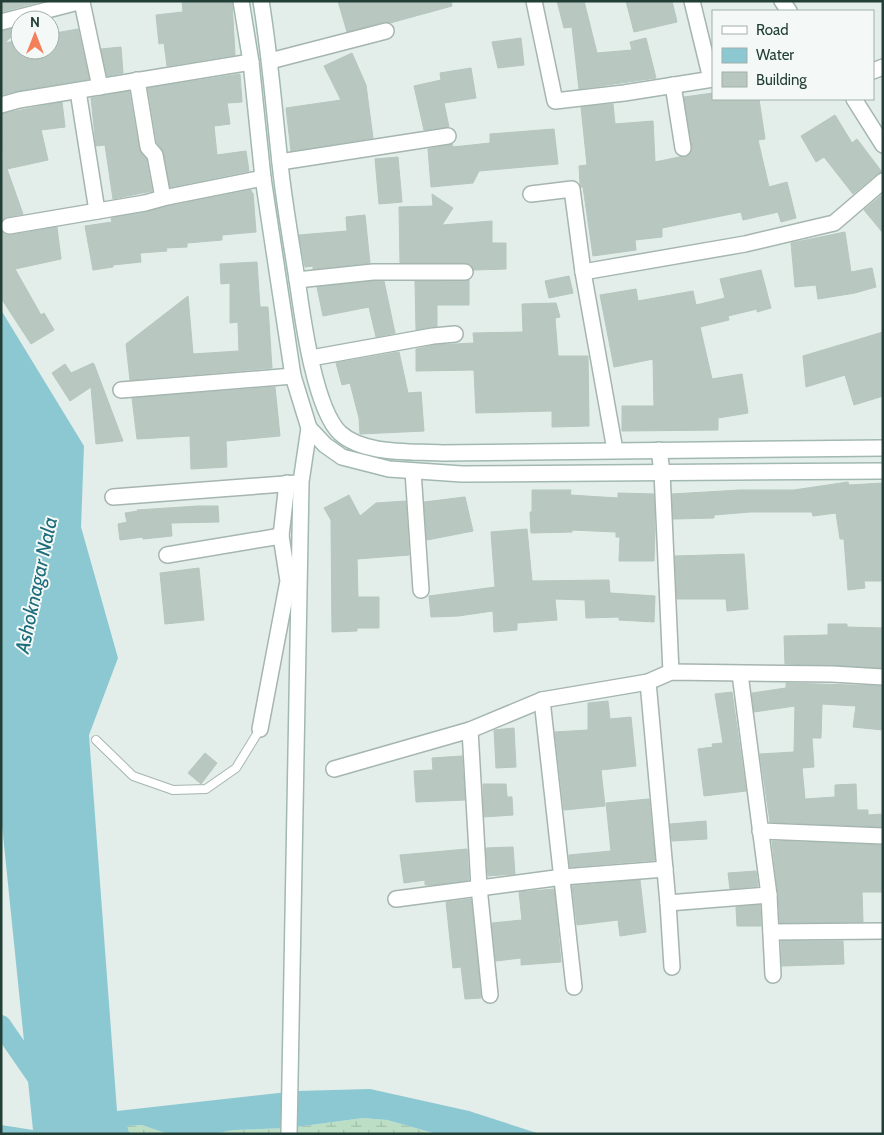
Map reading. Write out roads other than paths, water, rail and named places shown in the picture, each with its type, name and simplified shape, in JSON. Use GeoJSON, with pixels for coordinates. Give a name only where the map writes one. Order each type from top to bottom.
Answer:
{"type":"FeatureCollection","features":[{"type":"Feature","properties":{"kind":"street"},"geometry":{"type":"LineString","coordinates":[[241,1],[251,62],[263,178],[293,376],[309,428],[325,446],[342,458],[389,470],[462,474],[883,471]]}},
{"type":"Feature","properties":{"kind":"street"},"geometry":{"type":"LineString","coordinates":[[262,1],[280,162],[297,280],[311,358],[329,419],[339,432],[350,441],[382,450],[442,453],[883,448]]}},
{"type":"Feature","properties":{"kind":"street"},"geometry":{"type":"LineString","coordinates":[[534,1],[555,101],[624,93],[712,79],[692,1]]}},
{"type":"Feature","properties":{"kind":"street"},"geometry":{"type":"LineString","coordinates":[[1,22],[82,2],[100,87]]}},
{"type":"Feature","properties":{"kind":"street"},"geometry":{"type":"LineString","coordinates":[[270,61],[386,31]]}},
{"type":"Feature","properties":{"kind":"street"},"geometry":{"type":"LineString","coordinates":[[1,105],[19,100],[251,62]]}},
{"type":"Feature","properties":{"kind":"street"},"geometry":{"type":"LineString","coordinates":[[137,80],[148,147],[155,155],[163,198]]}},
{"type":"Feature","properties":{"kind":"street"},"geometry":{"type":"LineString","coordinates":[[673,85],[682,148]]}},
{"type":"Feature","properties":{"kind":"street"},"geometry":{"type":"LineString","coordinates":[[78,91],[97,211]]}},
{"type":"Feature","properties":{"kind":"street"},"geometry":{"type":"LineString","coordinates":[[855,100],[883,145]]}},
{"type":"Feature","properties":{"kind":"street"},"geometry":{"type":"LineString","coordinates":[[280,162],[448,136]]}},
{"type":"Feature","properties":{"kind":"street"},"geometry":{"type":"LineString","coordinates":[[9,226],[145,203],[263,178]]}},
{"type":"Feature","properties":{"kind":"street"},"geometry":{"type":"LineString","coordinates":[[583,272],[745,244],[834,223],[883,181]]}},
{"type":"Feature","properties":{"kind":"street"},"geometry":{"type":"LineString","coordinates":[[531,194],[572,189],[583,272],[615,450]]}},
{"type":"Feature","properties":{"kind":"street"},"geometry":{"type":"LineString","coordinates":[[297,280],[373,272],[465,272]]}},
{"type":"Feature","properties":{"kind":"street"},"geometry":{"type":"LineString","coordinates":[[311,358],[432,336],[455,334]]}},
{"type":"Feature","properties":{"kind":"street"},"geometry":{"type":"LineString","coordinates":[[121,390],[293,376]]}},
{"type":"Feature","properties":{"kind":"street"},"geometry":{"type":"LineString","coordinates":[[260,729],[288,581],[281,536],[309,428],[327,411]]}},
{"type":"Feature","properties":{"kind":"street"},"geometry":{"type":"LineString","coordinates":[[659,450],[662,472],[671,672]]}},
{"type":"Feature","properties":{"kind":"street"},"geometry":{"type":"LineString","coordinates":[[413,471],[421,590]]}},
{"type":"Feature","properties":{"kind":"street"},"geometry":{"type":"LineString","coordinates":[[113,497],[294,483]]}},
{"type":"Feature","properties":{"kind":"street"},"geometry":{"type":"LineString","coordinates":[[289,1134],[294,874],[294,483]]}},
{"type":"Feature","properties":{"kind":"street"},"geometry":{"type":"LineString","coordinates":[[167,555],[281,536]]}},
{"type":"Feature","properties":{"kind":"street"},"geometry":{"type":"LineString","coordinates":[[334,769],[470,730],[542,700],[648,682],[671,672],[832,674],[883,677]]}},
{"type":"Feature","properties":{"kind":"street"},"geometry":{"type":"LineString","coordinates":[[740,674],[769,894],[773,975]]}},
{"type":"Feature","properties":{"kind":"street"},"geometry":{"type":"LineString","coordinates":[[648,682],[672,967]]}},
{"type":"Feature","properties":{"kind":"street"},"geometry":{"type":"LineString","coordinates":[[542,700],[574,987]]}},
{"type":"Feature","properties":{"kind":"street"},"geometry":{"type":"LineString","coordinates":[[470,730],[479,887],[490,995]]}},
{"type":"Feature","properties":{"kind":"street"},"geometry":{"type":"LineString","coordinates":[[760,831],[883,836]]}},
{"type":"Feature","properties":{"kind":"street"},"geometry":{"type":"LineString","coordinates":[[396,899],[479,887],[665,869]]}},
{"type":"Feature","properties":{"kind":"street"},"geometry":{"type":"LineString","coordinates":[[668,903],[769,894]]}},
{"type":"Feature","properties":{"kind":"street"},"geometry":{"type":"LineString","coordinates":[[771,932],[883,931]]}},
{"type":"Feature","properties":{"kind":"lane"},"geometry":{"type":"LineString","coordinates":[[96,740],[133,776],[173,790],[206,789],[236,768],[260,729]]}},
{"type":"Feature","properties":{"kind":"water"},"geometry":{"type":"Polygon","coordinates":[[[1,310],[84,446],[81,527],[118,658],[89,735],[117,1111],[297,1091],[370,1089],[469,1111],[540,1134],[437,1134],[387,1120],[363,1118],[288,1128],[233,1130],[214,1134],[168,1134],[142,1125],[127,1126],[129,1132],[134,1134],[1,1134],[1,1125],[33,1130],[1,815],[1,310]]]}},
{"type":"Feature","properties":{"kind":"waterway","name":"Ashoknagar Nala"},"geometry":{"type":"LineString","coordinates":[[1,1025],[41,1083]]}}]}
